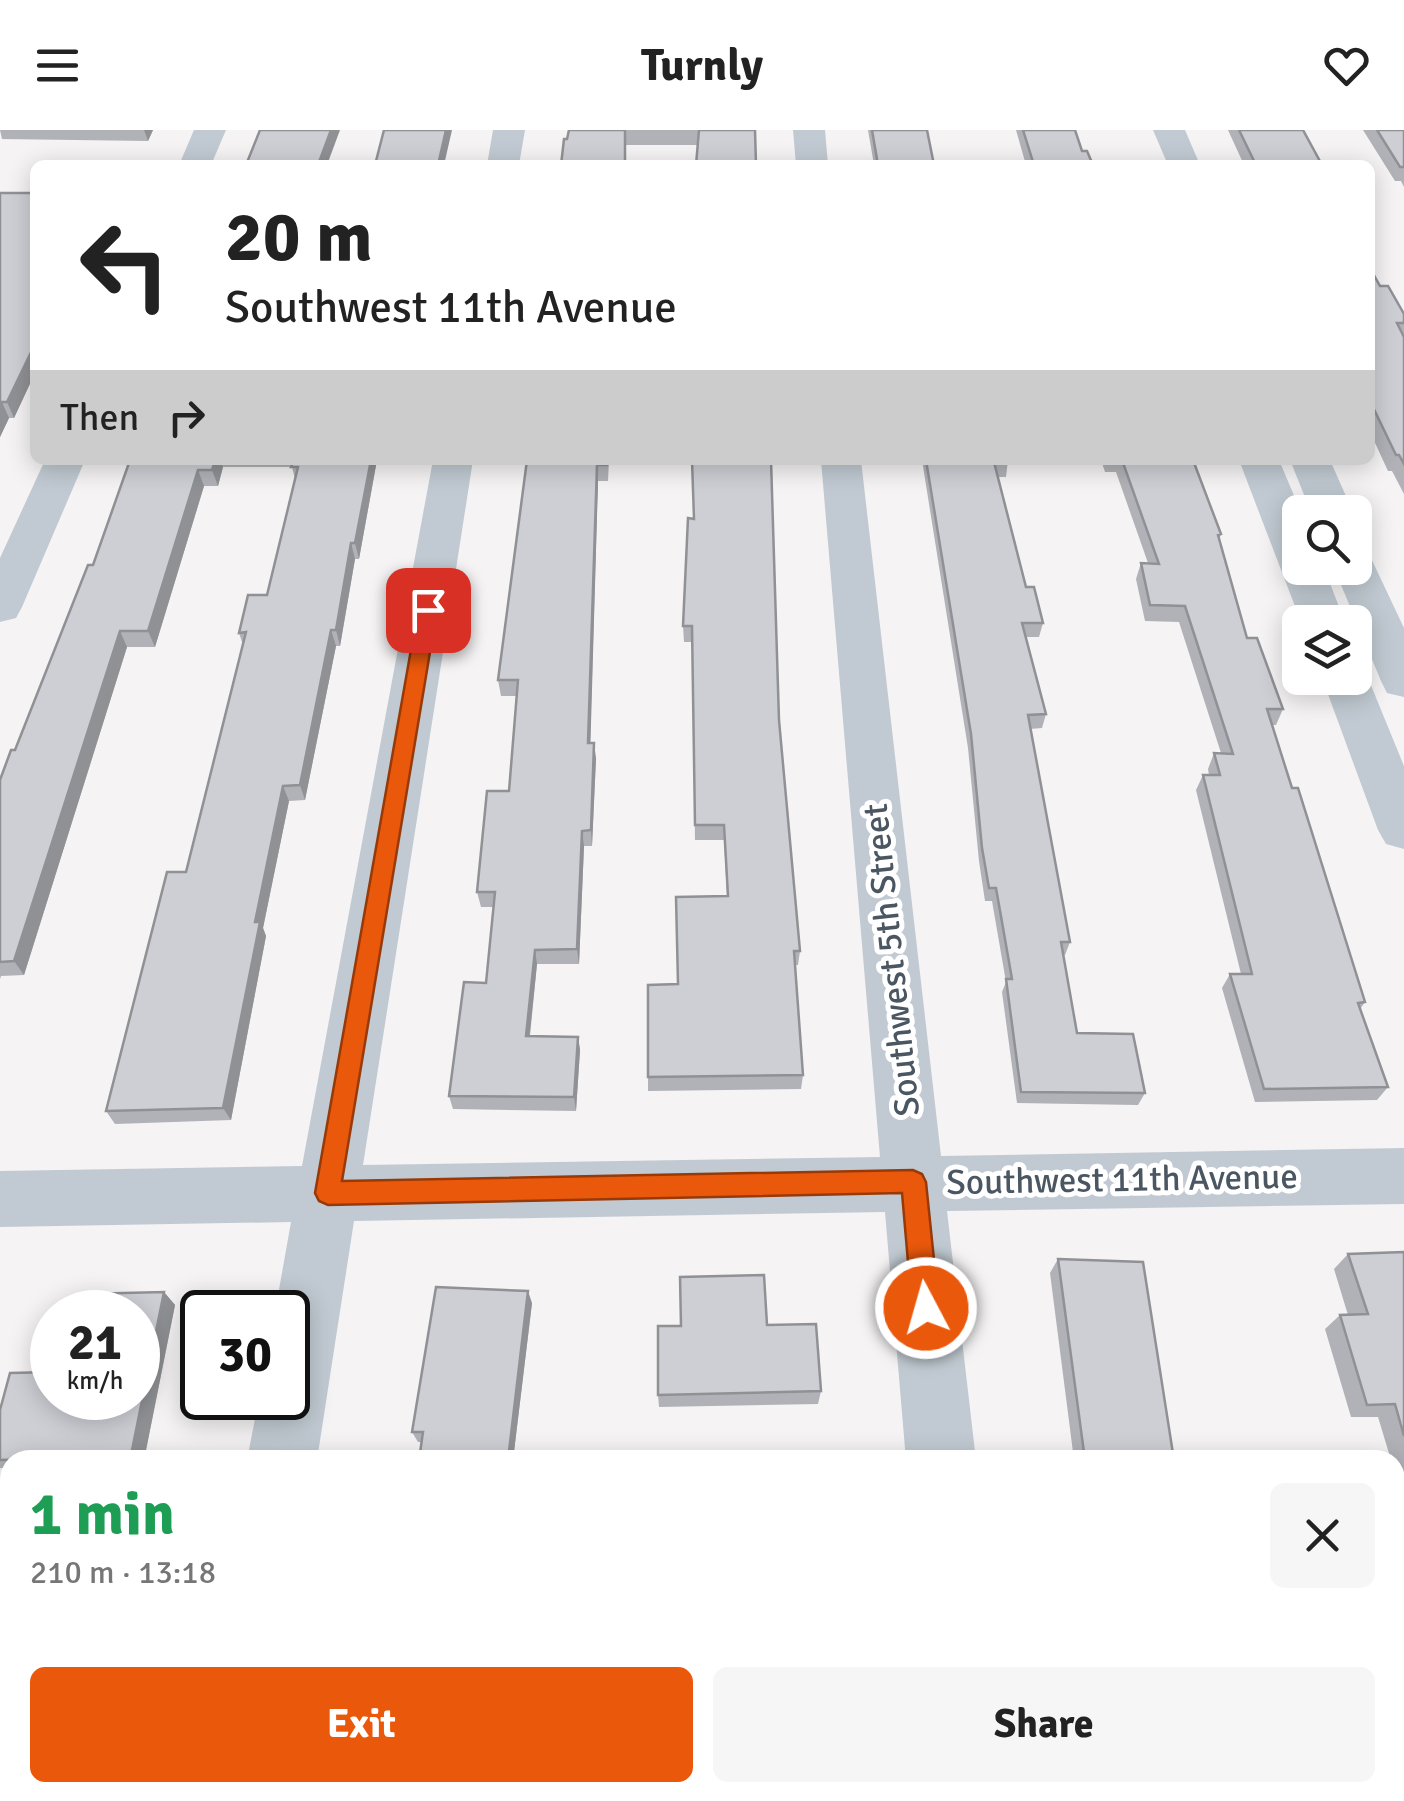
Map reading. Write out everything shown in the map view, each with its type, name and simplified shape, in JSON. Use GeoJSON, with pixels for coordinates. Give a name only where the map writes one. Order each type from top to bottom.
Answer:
{"type":"FeatureCollection","features":[{"type":"Feature","properties":{"kind":"street"},"geometry":{"type":"LineString","coordinates":[[197,160],[210,130]]}},
{"type":"Feature","properties":{"kind":"street"},"geometry":{"type":"LineString","coordinates":[[505,160],[509,130]]}},
{"type":"Feature","properties":{"kind":"street"},"geometry":{"type":"LineString","coordinates":[[808,130],[811,160]]}},
{"type":"Feature","properties":{"kind":"street"},"geometry":{"type":"LineString","coordinates":[[1169,130],[1182,160]]}},
{"type":"Feature","properties":{"kind":"street"},"geometry":{"type":"LineString","coordinates":[[0,606],[63,465]]}},
{"type":"Feature","properties":{"kind":"street"},"geometry":{"type":"LineString","coordinates":[[284,1450],[452,465]]}},
{"type":"Feature","properties":{"kind":"street","name":"Southwest 5th Street"},"geometry":{"type":"LineString","coordinates":[[842,465],[940,1450]]}},
{"type":"Feature","properties":{"kind":"street"},"geometry":{"type":"LineString","coordinates":[[1262,465],[1282,517]]}},
{"type":"Feature","properties":{"kind":"street"},"geometry":{"type":"LineString","coordinates":[[1312,465],[1325,495]]}},
{"type":"Feature","properties":{"kind":"street"},"geometry":{"type":"LineString","coordinates":[[1363,585],[1404,681]]}},
{"type":"Feature","properties":{"kind":"street"},"geometry":{"type":"LineString","coordinates":[[1351,695],[1404,830]]}},
{"type":"Feature","properties":{"kind":"street","name":"Southwest 11th Avenue"},"geometry":{"type":"LineString","coordinates":[[0,1199],[1404,1176]]}},
{"type":"Feature","properties":{"kind":"building"},"geometry":{"type":"Polygon","coordinates":[[[260,130],[331,130],[320,160],[248,160],[260,130]]]}},
{"type":"Feature","properties":{"kind":"building"},"geometry":{"type":"Polygon","coordinates":[[[384,130],[446,130],[439,160],[376,160],[384,130]]]}},
{"type":"Feature","properties":{"kind":"building"},"geometry":{"type":"Polygon","coordinates":[[[569,130],[625,130],[625,160],[562,160],[569,130]]]}},
{"type":"Feature","properties":{"kind":"building"},"geometry":{"type":"Polygon","coordinates":[[[699,130],[755,130],[756,160],[696,160],[699,130]]]}},
{"type":"Feature","properties":{"kind":"building"},"geometry":{"type":"Polygon","coordinates":[[[872,130],[927,130],[933,160],[877,160],[872,130]]]}},
{"type":"Feature","properties":{"kind":"building"},"geometry":{"type":"Polygon","coordinates":[[[1023,130],[1075,130],[1082,151],[1087,151],[1091,160],[1032,160],[1023,130]]]}},
{"type":"Feature","properties":{"kind":"building"},"geometry":{"type":"Polygon","coordinates":[[[1239,130],[1303,130],[1319,160],[1254,160],[1239,130]]]}},
{"type":"Feature","properties":{"kind":"building"},"geometry":{"type":"Polygon","coordinates":[[[1377,130],[1404,130],[1404,167],[1400,167],[1377,130]]]}},
{"type":"Feature","properties":{"kind":"building"},"geometry":{"type":"Polygon","coordinates":[[[0,193],[30,193],[30,354],[7,402],[0,406],[0,193]]]}},
{"type":"Feature","properties":{"kind":"building"},"geometry":{"type":"Polygon","coordinates":[[[1375,277],[1380,286],[1388,286],[1404,314],[1404,323],[1397,323],[1404,337],[1404,464],[1375,411],[1375,277]]]}},
{"type":"Feature","properties":{"kind":"building"},"geometry":{"type":"Polygon","coordinates":[[[128,465],[214,465],[212,470],[198,470],[148,631],[120,631],[14,961],[0,962],[0,780],[88,565],[93,565],[128,465]]]}},
{"type":"Feature","properties":{"kind":"building"},"geometry":{"type":"Polygon","coordinates":[[[370,465],[300,785],[283,786],[223,1108],[106,1111],[167,872],[186,872],[246,632],[239,633],[248,595],[267,595],[298,467],[291,467],[370,465]]]}},
{"type":"Feature","properties":{"kind":"building"},"geometry":{"type":"Polygon","coordinates":[[[526,465],[597,465],[588,743],[594,743],[591,830],[582,831],[577,949],[535,950],[526,1036],[578,1037],[574,1097],[449,1096],[464,982],[486,983],[495,892],[477,892],[487,791],[509,791],[518,680],[498,680],[526,465]]]}},
{"type":"Feature","properties":{"kind":"building"},"geometry":{"type":"Polygon","coordinates":[[[692,465],[771,465],[779,720],[800,951],[794,951],[803,1075],[648,1077],[648,985],[678,984],[676,897],[728,896],[724,825],[695,825],[692,626],[683,626],[688,518],[694,519],[692,465]]]}},
{"type":"Feature","properties":{"kind":"building"},"geometry":{"type":"Polygon","coordinates":[[[927,465],[995,465],[1026,587],[1034,587],[1043,623],[1022,623],[1046,714],[1028,715],[1070,942],[1061,942],[1077,1033],[1133,1034],[1145,1093],[1021,1092],[1006,979],[1012,979],[996,888],[989,888],[982,848],[971,734],[927,465]]]}},
{"type":"Feature","properties":{"kind":"building"},"geometry":{"type":"Polygon","coordinates":[[[1124,465],[1195,465],[1221,534],[1218,535],[1247,638],[1257,638],[1283,709],[1267,709],[1292,788],[1298,788],[1365,1002],[1358,1003],[1388,1087],[1264,1089],[1230,974],[1252,974],[1203,775],[1220,775],[1214,753],[1233,754],[1185,606],[1150,605],[1141,563],[1159,564],[1124,465]]]}},
{"type":"Feature","properties":{"kind":"building"},"geometry":{"type":"Polygon","coordinates":[[[1404,1252],[1404,1436],[1395,1404],[1367,1405],[1340,1315],[1368,1314],[1348,1254],[1404,1252]]]}},
{"type":"Feature","properties":{"kind":"building"},"geometry":{"type":"Polygon","coordinates":[[[1058,1259],[1143,1262],[1172,1450],[1084,1450],[1058,1259]]]}},
{"type":"Feature","properties":{"kind":"building"},"geometry":{"type":"Polygon","coordinates":[[[764,1275],[767,1325],[816,1324],[821,1391],[658,1395],[658,1326],[681,1326],[680,1277],[764,1275]]]}},
{"type":"Feature","properties":{"kind":"building"},"geometry":{"type":"Polygon","coordinates":[[[436,1287],[528,1291],[509,1450],[420,1450],[423,1432],[412,1432],[436,1287]]]}},
{"type":"Feature","properties":{"kind":"building"},"geometry":{"type":"Polygon","coordinates":[[[10,1373],[30,1373],[30,1420],[138,1420],[132,1450],[0,1450],[0,1410],[10,1373]]]}},
{"type":"Feature","properties":{"kind":"route"},"geometry":{"type":"LineString","coordinates":[[428,610],[328,1193],[913,1182],[926,1308]]}}]}
